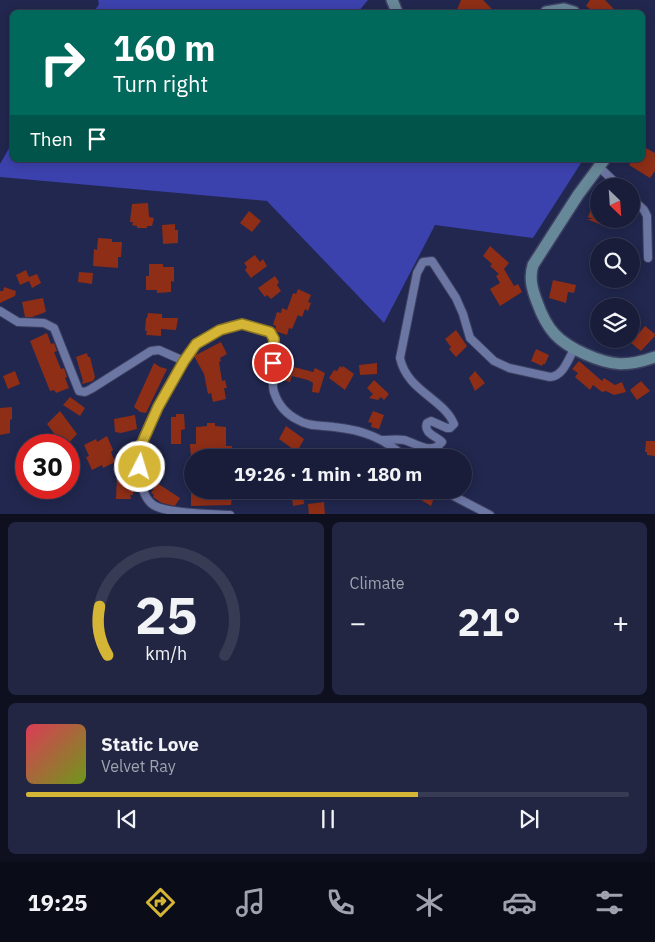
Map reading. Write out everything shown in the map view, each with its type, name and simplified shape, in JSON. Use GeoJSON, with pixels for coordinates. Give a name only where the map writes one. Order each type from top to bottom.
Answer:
{"type":"FeatureCollection","features":[{"type":"Feature","properties":{"kind":"main road"},"geometry":{"type":"LineString","coordinates":[[555,10],[564,8],[569,10]]}},
{"type":"Feature","properties":{"kind":"main road"},"geometry":{"type":"LineString","coordinates":[[601,163],[533,265],[530,275],[535,298],[546,324],[555,335],[574,350],[600,361],[613,364],[629,364],[655,357]]}},
{"type":"Feature","properties":{"kind":"street"},"geometry":{"type":"LineString","coordinates":[[601,163],[613,178]]}},
{"type":"Feature","properties":{"kind":"street"},"geometry":{"type":"LineString","coordinates":[[640,206],[647,216],[648,258]]}},
{"type":"Feature","properties":{"kind":"street"},"geometry":{"type":"LineString","coordinates":[[383,440],[396,439],[407,441],[417,447],[435,448],[442,442],[427,431],[427,423],[431,421],[447,428],[454,424],[446,413],[411,382],[404,371],[400,358],[417,273],[424,262],[432,261],[456,298],[470,338],[494,362],[509,368],[550,377],[556,376],[561,372],[574,350]]}},
{"type":"Feature","properties":{"kind":"street"},"geometry":{"type":"LineString","coordinates":[[0,311],[18,322],[44,323],[54,328],[79,390],[84,392],[151,351],[159,350],[184,361]]}},
{"type":"Feature","properties":{"kind":"street"},"geometry":{"type":"LineString","coordinates":[[230,514],[162,509],[152,505],[142,489],[140,480],[142,443],[158,407],[196,344],[220,330],[242,324],[270,332],[274,339],[271,375],[274,392],[284,411],[299,421],[317,426],[343,428],[375,436],[396,449]]}},
{"type":"Feature","properties":{"kind":"street"},"geometry":{"type":"LineString","coordinates":[[460,499],[490,514]]}},
{"type":"Feature","properties":{"kind":"shaded area"},"geometry":{"type":"Polygon","coordinates":[[[98,0],[368,0],[360,10],[95,10],[99,4],[98,0]]]}},
{"type":"Feature","properties":{"kind":"shaded area"},"geometry":{"type":"Polygon","coordinates":[[[10,146],[10,162],[582,162],[533,238],[435,225],[384,323],[267,201],[0,177],[0,164],[10,146]]]}},
{"type":"Feature","properties":{"kind":"building"},"geometry":{"type":"Polygon","coordinates":[[[461,0],[483,0],[493,10],[457,10],[461,0]]]}},
{"type":"Feature","properties":{"kind":"building"},"geometry":{"type":"Polygon","coordinates":[[[590,0],[605,0],[615,10],[591,10],[586,6],[590,0]]]}},
{"type":"Feature","properties":{"kind":"building"},"geometry":{"type":"Polygon","coordinates":[[[645,148],[655,153],[655,171],[650,178],[629,165],[631,162],[645,162],[645,148]]]}},
{"type":"Feature","properties":{"kind":"building"},"geometry":{"type":"Polygon","coordinates":[[[148,203],[149,217],[154,218],[152,226],[137,228],[137,226],[132,225],[133,222],[130,222],[132,204],[148,203]]]}},
{"type":"Feature","properties":{"kind":"building"},"geometry":{"type":"Polygon","coordinates":[[[249,211],[261,221],[252,232],[240,223],[249,211]]]}},
{"type":"Feature","properties":{"kind":"building"},"geometry":{"type":"Polygon","coordinates":[[[175,224],[175,230],[178,230],[178,243],[163,244],[162,225],[175,224]]]}},
{"type":"Feature","properties":{"kind":"building"},"geometry":{"type":"Polygon","coordinates":[[[98,238],[112,239],[112,242],[122,242],[121,257],[118,257],[118,268],[93,266],[94,249],[97,250],[98,238]]]}},
{"type":"Feature","properties":{"kind":"building"},"geometry":{"type":"Polygon","coordinates":[[[490,246],[509,263],[504,269],[514,286],[518,284],[522,292],[500,306],[490,289],[500,283],[496,276],[499,274],[483,256],[490,246]]]}},
{"type":"Feature","properties":{"kind":"building"},"geometry":{"type":"Polygon","coordinates":[[[255,255],[260,262],[263,259],[267,266],[251,278],[245,270],[247,267],[244,263],[255,255]]]}},
{"type":"Feature","properties":{"kind":"building"},"geometry":{"type":"Polygon","coordinates":[[[149,264],[163,264],[163,267],[174,267],[174,282],[171,281],[171,292],[157,293],[157,290],[146,290],[146,276],[149,276],[149,264]]]}},
{"type":"Feature","properties":{"kind":"building"},"geometry":{"type":"Polygon","coordinates":[[[26,270],[29,277],[37,274],[41,283],[32,288],[29,281],[20,285],[16,275],[26,270]]]}},
{"type":"Feature","properties":{"kind":"building"},"geometry":{"type":"Polygon","coordinates":[[[79,272],[93,273],[92,284],[78,282],[79,272]]]}},
{"type":"Feature","properties":{"kind":"building"},"geometry":{"type":"Polygon","coordinates":[[[275,276],[281,291],[271,299],[267,295],[265,297],[258,288],[275,276]]]}},
{"type":"Feature","properties":{"kind":"building"},"geometry":{"type":"Polygon","coordinates":[[[553,280],[576,285],[574,293],[568,292],[566,303],[549,298],[553,280]]]}},
{"type":"Feature","properties":{"kind":"building"},"geometry":{"type":"Polygon","coordinates":[[[4,287],[16,291],[15,296],[0,303],[0,291],[3,291],[4,287]]]}},
{"type":"Feature","properties":{"kind":"building"},"geometry":{"type":"Polygon","coordinates":[[[298,289],[311,295],[308,302],[311,303],[308,311],[305,309],[302,317],[298,315],[292,329],[289,328],[287,335],[275,331],[276,326],[273,325],[277,312],[281,313],[282,308],[287,310],[293,293],[296,294],[298,289]]]}},
{"type":"Feature","properties":{"kind":"building"},"geometry":{"type":"Polygon","coordinates":[[[43,298],[46,312],[32,317],[25,317],[22,302],[43,298]]]}},
{"type":"Feature","properties":{"kind":"building"},"geometry":{"type":"Polygon","coordinates":[[[148,313],[162,314],[162,318],[178,318],[176,330],[161,329],[161,336],[146,335],[146,318],[148,313]]]}},
{"type":"Feature","properties":{"kind":"building"},"geometry":{"type":"Polygon","coordinates":[[[645,326],[655,334],[641,351],[637,348],[640,348],[640,332],[645,326]]]}},
{"type":"Feature","properties":{"kind":"building"},"geometry":{"type":"Polygon","coordinates":[[[456,330],[467,346],[456,357],[449,349],[451,347],[445,339],[456,330]]]}},
{"type":"Feature","properties":{"kind":"building"},"geometry":{"type":"Polygon","coordinates":[[[47,333],[51,344],[54,343],[57,351],[54,352],[61,369],[64,368],[69,388],[56,393],[54,390],[50,391],[30,341],[47,333]]]}},
{"type":"Feature","properties":{"kind":"building"},"geometry":{"type":"Polygon","coordinates":[[[221,342],[227,354],[220,358],[221,361],[219,362],[222,381],[225,380],[227,388],[224,388],[226,399],[213,402],[211,393],[208,394],[204,374],[194,356],[221,342]]]}},
{"type":"Feature","properties":{"kind":"building"},"geometry":{"type":"Polygon","coordinates":[[[536,349],[549,355],[542,366],[531,361],[536,349]]]}},
{"type":"Feature","properties":{"kind":"building"},"geometry":{"type":"Polygon","coordinates":[[[87,353],[88,357],[90,357],[95,377],[93,381],[82,384],[83,381],[76,357],[87,353]]]}},
{"type":"Feature","properties":{"kind":"building"},"geometry":{"type":"Polygon","coordinates":[[[579,361],[602,381],[604,378],[615,385],[622,382],[626,392],[614,395],[606,391],[602,392],[593,385],[590,390],[575,377],[578,373],[572,369],[579,361]]]}},
{"type":"Feature","properties":{"kind":"building"},"geometry":{"type":"Polygon","coordinates":[[[154,363],[167,369],[146,413],[140,412],[134,407],[154,363]]]}},
{"type":"Feature","properties":{"kind":"building"},"geometry":{"type":"Polygon","coordinates":[[[377,363],[377,374],[360,375],[359,365],[377,363]]]}},
{"type":"Feature","properties":{"kind":"building"},"geometry":{"type":"Polygon","coordinates":[[[286,365],[313,372],[315,368],[325,373],[319,393],[312,392],[313,383],[308,380],[292,376],[290,382],[282,380],[283,376],[281,375],[286,365]]]}},
{"type":"Feature","properties":{"kind":"building"},"geometry":{"type":"Polygon","coordinates":[[[340,366],[354,374],[345,390],[329,378],[334,370],[337,371],[340,366]]]}},
{"type":"Feature","properties":{"kind":"building"},"geometry":{"type":"Polygon","coordinates":[[[15,371],[20,384],[8,389],[3,376],[15,371]]]}},
{"type":"Feature","properties":{"kind":"building"},"geometry":{"type":"Polygon","coordinates":[[[475,371],[485,383],[475,391],[469,378],[475,371]]]}},
{"type":"Feature","properties":{"kind":"building"},"geometry":{"type":"Polygon","coordinates":[[[374,380],[389,394],[384,400],[381,397],[378,400],[369,398],[373,394],[367,388],[374,380]]]}},
{"type":"Feature","properties":{"kind":"building"},"geometry":{"type":"Polygon","coordinates":[[[641,381],[650,391],[637,400],[630,390],[641,381]]]}},
{"type":"Feature","properties":{"kind":"building"},"geometry":{"type":"Polygon","coordinates":[[[70,397],[85,408],[80,416],[63,405],[70,397]]]}},
{"type":"Feature","properties":{"kind":"building"},"geometry":{"type":"Polygon","coordinates":[[[12,407],[10,433],[0,435],[0,408],[12,407]]]}},
{"type":"Feature","properties":{"kind":"building"},"geometry":{"type":"Polygon","coordinates":[[[60,411],[77,434],[54,434],[47,424],[60,411]]]}},
{"type":"Feature","properties":{"kind":"building"},"geometry":{"type":"Polygon","coordinates":[[[373,411],[384,415],[379,429],[371,427],[372,423],[368,422],[373,411]]]}},
{"type":"Feature","properties":{"kind":"building"},"geometry":{"type":"Polygon","coordinates":[[[176,414],[184,414],[185,429],[181,430],[181,444],[171,444],[171,417],[176,417],[176,414]]]}},
{"type":"Feature","properties":{"kind":"building"},"geometry":{"type":"Polygon","coordinates":[[[135,415],[137,429],[121,433],[115,432],[114,419],[135,415]]]}},
{"type":"Feature","properties":{"kind":"building"},"geometry":{"type":"Polygon","coordinates":[[[207,423],[215,423],[215,426],[226,427],[226,446],[232,446],[232,449],[190,449],[190,444],[196,444],[196,427],[207,426],[207,423]]]}},
{"type":"Feature","properties":{"kind":"building"},"geometry":{"type":"Polygon","coordinates":[[[286,426],[304,439],[299,449],[293,449],[279,439],[286,426]]]}},
{"type":"Feature","properties":{"kind":"building"},"geometry":{"type":"Polygon","coordinates":[[[107,436],[113,450],[111,452],[115,462],[103,468],[102,465],[92,470],[86,457],[89,456],[84,445],[96,439],[97,442],[107,436]]]}},
{"type":"Feature","properties":{"kind":"building"},"geometry":{"type":"Polygon","coordinates":[[[646,441],[655,441],[655,456],[647,455],[647,452],[645,452],[646,441]]]}},
{"type":"Feature","properties":{"kind":"building"},"geometry":{"type":"Polygon","coordinates":[[[117,476],[132,476],[133,495],[130,495],[131,499],[116,499],[117,476]]]}},
{"type":"Feature","properties":{"kind":"building"},"geometry":{"type":"Polygon","coordinates":[[[157,483],[180,498],[175,506],[162,503],[153,497],[154,495],[151,493],[157,483]]]}},
{"type":"Feature","properties":{"kind":"building"},"geometry":{"type":"Polygon","coordinates":[[[191,499],[232,499],[231,505],[191,506],[191,499]]]}},
{"type":"Feature","properties":{"kind":"building"},"geometry":{"type":"Polygon","coordinates":[[[292,499],[303,499],[304,504],[293,506],[292,499]]]}},
{"type":"Feature","properties":{"kind":"building"},"geometry":{"type":"Polygon","coordinates":[[[420,499],[434,499],[431,506],[420,499]]]}},
{"type":"Feature","properties":{"kind":"building"},"geometry":{"type":"Polygon","coordinates":[[[324,502],[325,514],[309,514],[308,504],[324,502]]]}},
{"type":"Feature","properties":{"kind":"route"},"geometry":{"type":"LineString","coordinates":[[140,467],[142,443],[158,407],[196,344],[220,330],[242,324],[270,332],[274,339],[273,363]]}}]}
